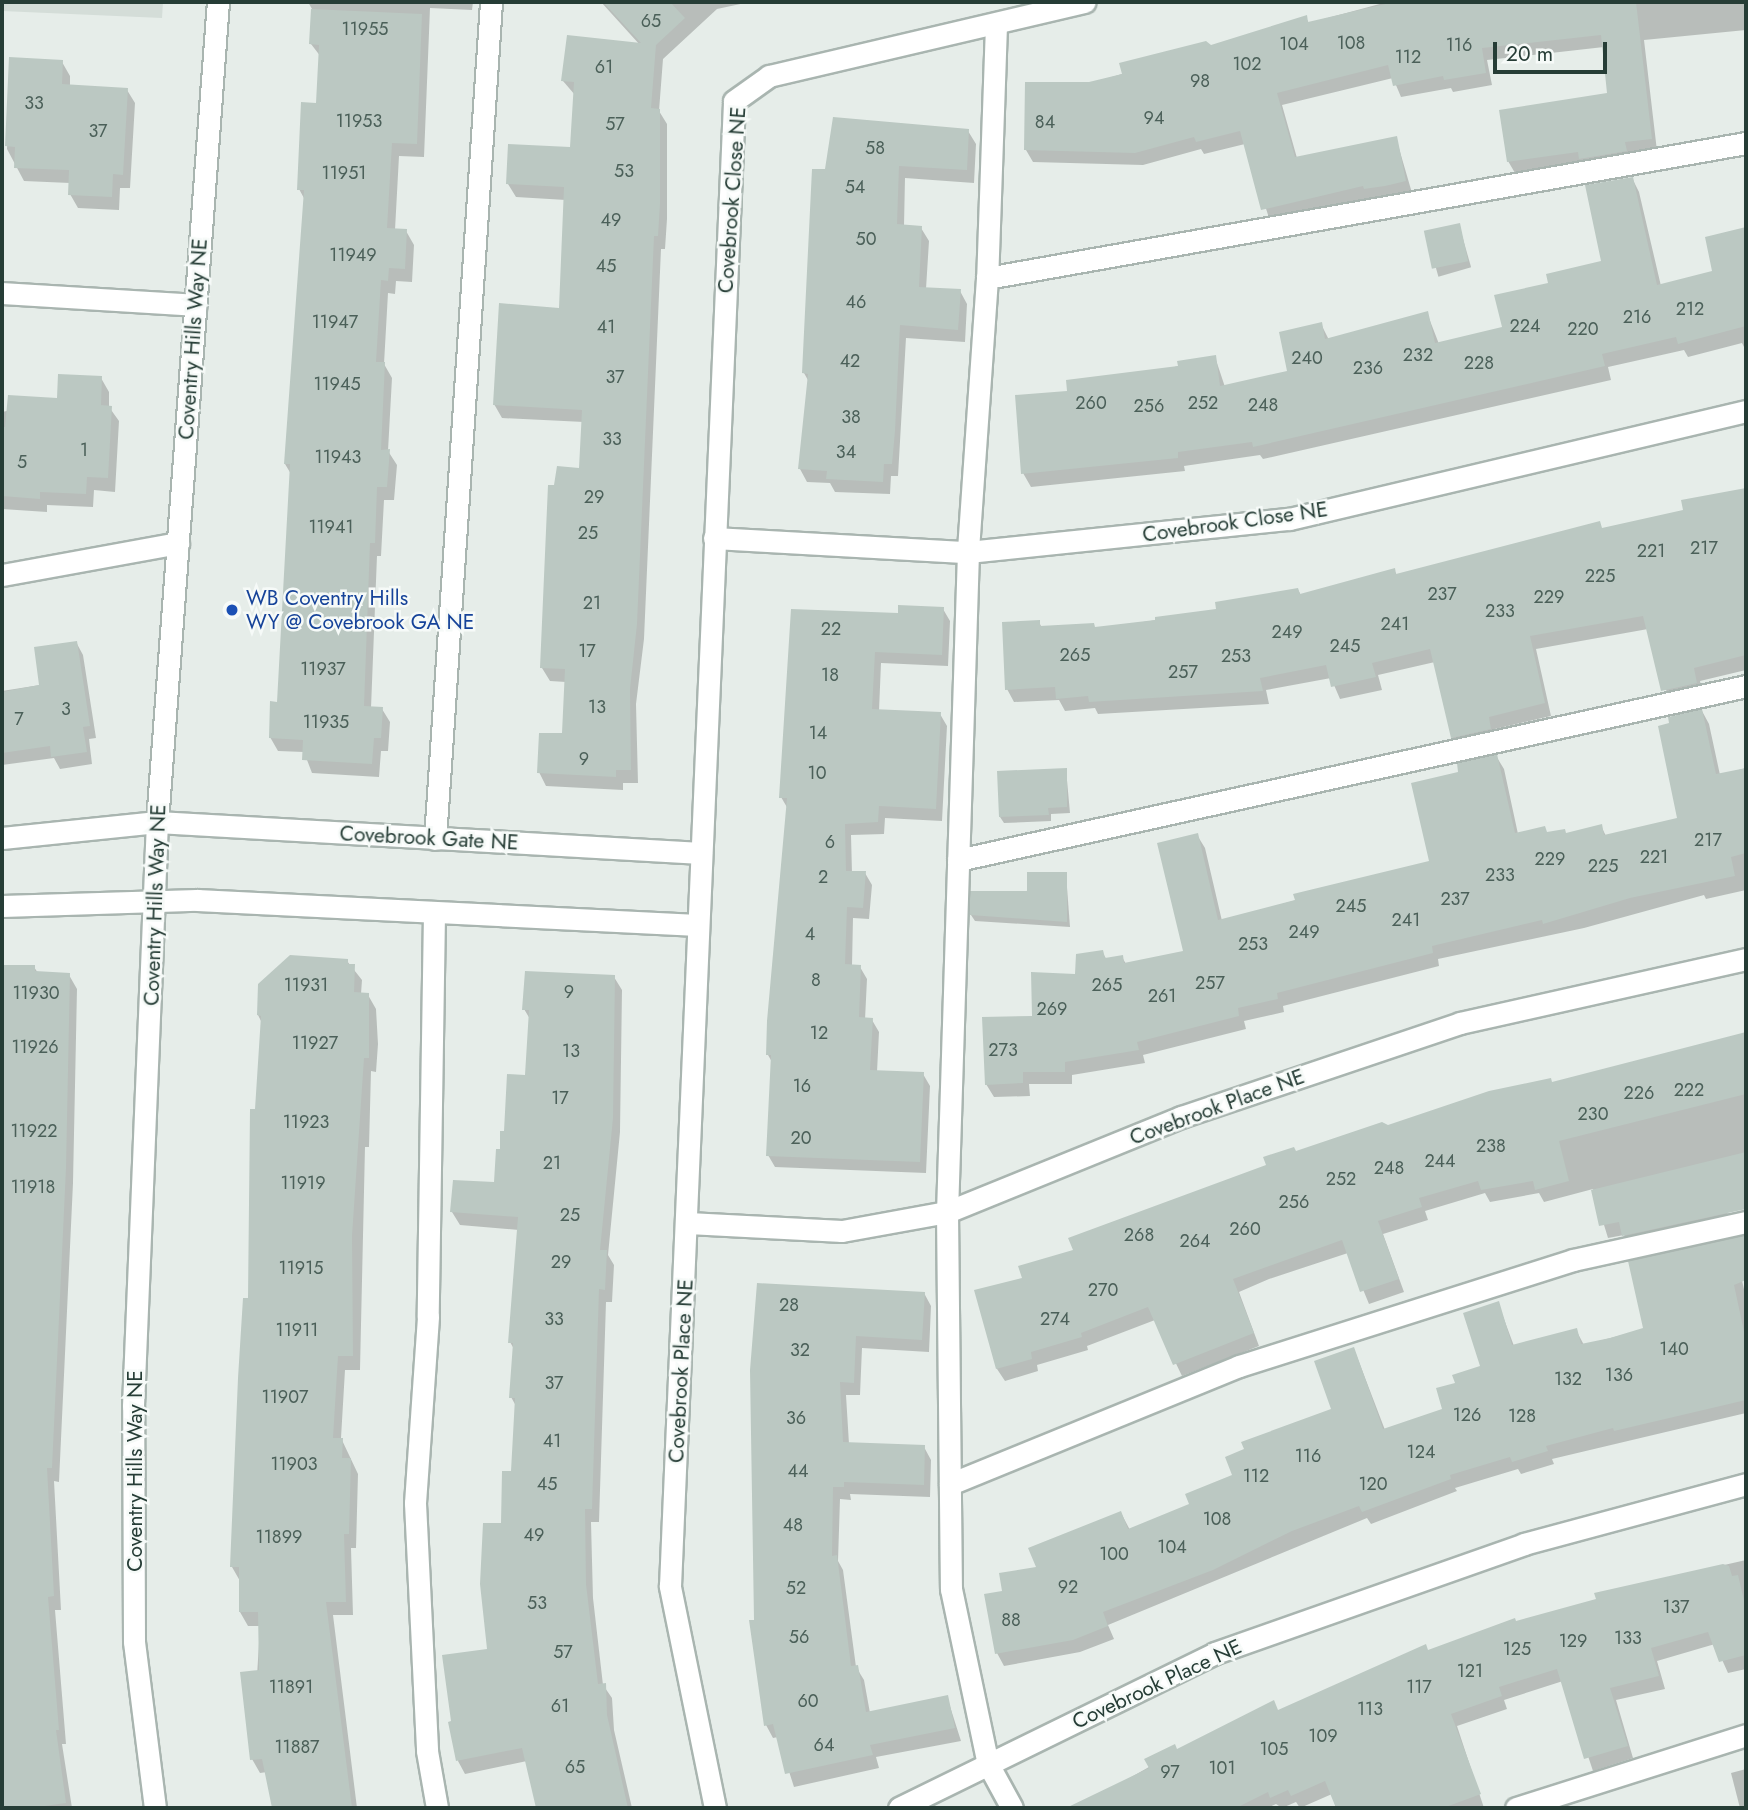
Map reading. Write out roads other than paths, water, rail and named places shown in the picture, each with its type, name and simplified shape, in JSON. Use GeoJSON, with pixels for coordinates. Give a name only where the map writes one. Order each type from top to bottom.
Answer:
{"type":"FeatureCollection","features":[{"type":"Feature","properties":{"kind":"street","name":"Coventry Hills Way NE"},"geometry":{"type":"LineString","coordinates":[[155,1808],[134,1641],[133,1406],[156,902],[157,822],[218,2]]}},
{"type":"Feature","properties":{"kind":"street"},"geometry":{"type":"LineString","coordinates":[[435,839],[491,2]]}},
{"type":"Feature","properties":{"kind":"street","name":"Covebrook Close NE"},"geometry":{"type":"LineString","coordinates":[[701,853],[734,101],[769,76],[996,25],[1084,2]]}},
{"type":"Feature","properties":{"kind":"street"},"geometry":{"type":"LineString","coordinates":[[996,25],[987,278],[968,552],[947,1212],[951,1589],[988,1764],[1012,1808]]}},
{"type":"Feature","properties":{"kind":"street"},"geometry":{"type":"LineString","coordinates":[[987,278],[1746,143]]}},
{"type":"Feature","properties":{"kind":"street"},"geometry":{"type":"LineString","coordinates":[[2,293],[195,305]]}},
{"type":"Feature","properties":{"kind":"street","name":"Covebrook Close NE"},"geometry":{"type":"LineString","coordinates":[[714,538],[968,552],[1047,547],[1289,519],[1746,411]]}},
{"type":"Feature","properties":{"kind":"street"},"geometry":{"type":"LineString","coordinates":[[2,575],[178,543]]}},
{"type":"Feature","properties":{"kind":"street"},"geometry":{"type":"LineString","coordinates":[[958,860],[1746,686]]}},
{"type":"Feature","properties":{"kind":"street","name":"Covebrook Gate NE"},"geometry":{"type":"LineString","coordinates":[[2,838],[157,822],[701,853]]}},
{"type":"Feature","properties":{"kind":"street","name":"Covebrook Place NE"},"geometry":{"type":"LineString","coordinates":[[701,853],[688,1223],[670,1586],[715,1808]]}},
{"type":"Feature","properties":{"kind":"street"},"geometry":{"type":"LineString","coordinates":[[2,906],[156,902],[697,925]]}},
{"type":"Feature","properties":{"kind":"street"},"geometry":{"type":"LineString","coordinates":[[434,913],[428,1317],[415,1503],[427,1751],[437,1808]]}},
{"type":"Feature","properties":{"kind":"street","name":"Covebrook Place NE"},"geometry":{"type":"LineString","coordinates":[[688,1223],[842,1231],[947,1212],[1181,1117],[1460,1023],[1746,959]]}},
{"type":"Feature","properties":{"kind":"street"},"geometry":{"type":"LineString","coordinates":[[950,1484],[1239,1366],[1573,1260],[1746,1222]]}},
{"type":"Feature","properties":{"kind":"street","name":"Covebrook Place NE"},"geometry":{"type":"LineString","coordinates":[[899,1808],[1215,1653],[1524,1544],[1746,1484]]}},
{"type":"Feature","properties":{"kind":"street"},"geometry":{"type":"LineString","coordinates":[[1517,1808],[1746,1735]]}},
{"type":"Feature","properties":{"kind":"place","name":"WB Coventry Hills WY @ Covebrook GA NE"},"geometry":{"type":"Point","coordinates":[232,610]}}]}
